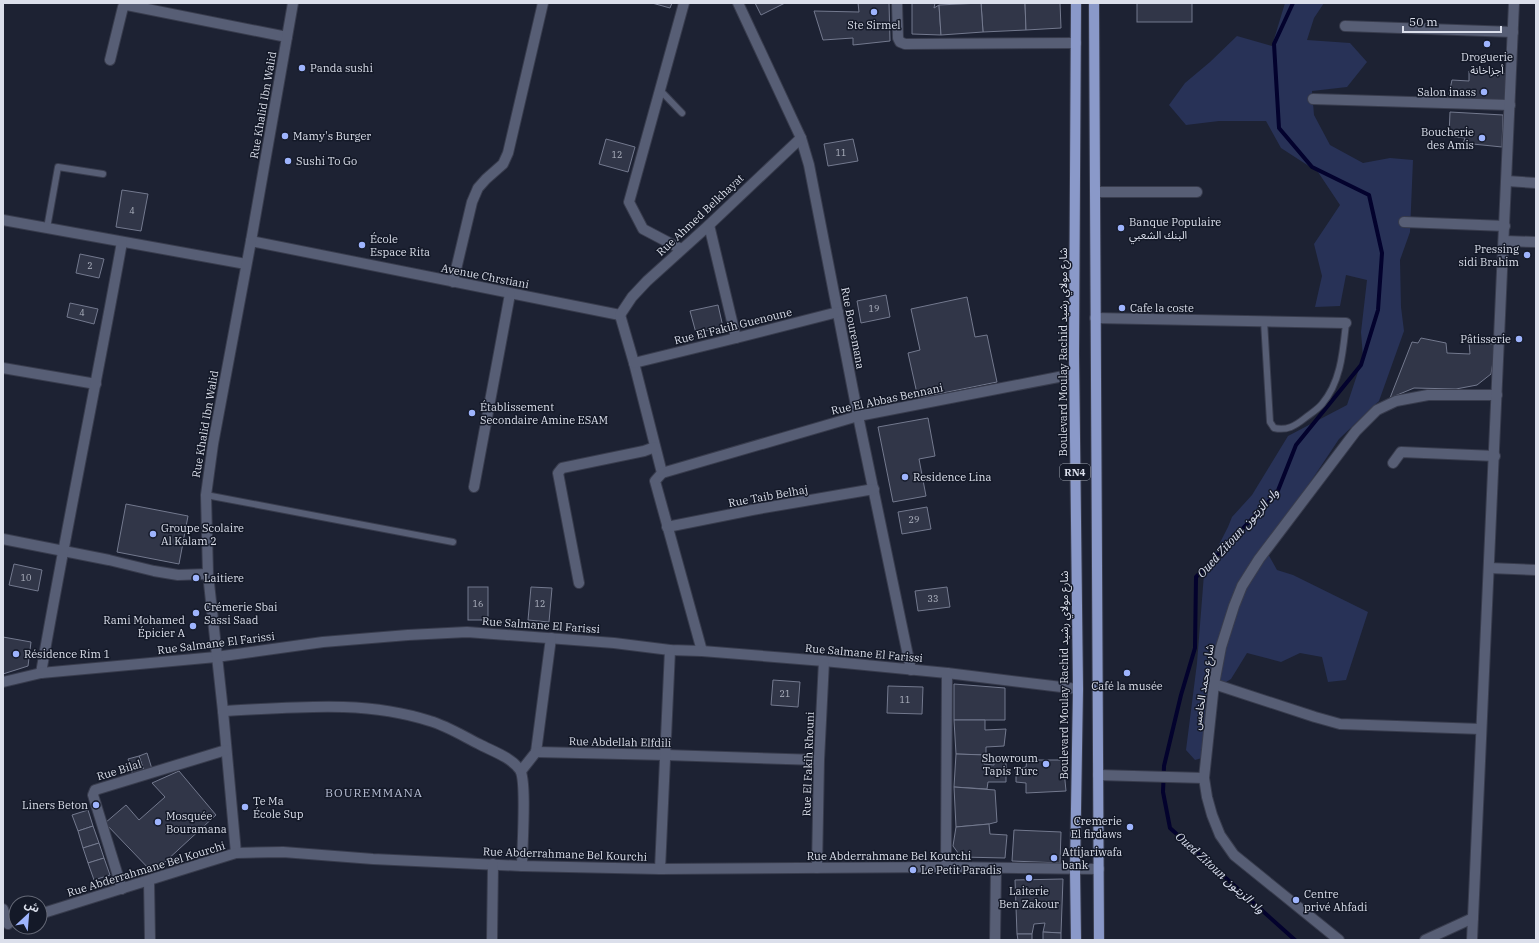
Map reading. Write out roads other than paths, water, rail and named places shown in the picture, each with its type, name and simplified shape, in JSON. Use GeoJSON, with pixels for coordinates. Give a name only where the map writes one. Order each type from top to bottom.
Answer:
{"type":"FeatureCollection","features":[{"type":"Feature","properties":{"kind":"main road","name":"Boulevard Moulay Rachid شارع مولاي رشيد"},"geometry":{"type":"LineString","coordinates":[[1076,3],[1074,374],[1078,689],[1075,869],[1076,940]]}},
{"type":"Feature","properties":{"kind":"main road","name":"RN4"},"geometry":{"type":"LineString","coordinates":[[1094,3],[1099,940]]}},
{"type":"Feature","properties":{"kind":"street","name":"Rue Khalid Ibn Walid"},"geometry":{"type":"LineString","coordinates":[[236,854],[223,711],[208,574],[206,495],[213,444],[293,3]]}},
{"type":"Feature","properties":{"kind":"street"},"geometry":{"type":"LineString","coordinates":[[453,282],[472,202],[478,188],[503,164],[508,153],[543,3]]}},
{"type":"Feature","properties":{"kind":"street"},"geometry":{"type":"LineString","coordinates":[[681,249],[643,229],[629,202],[684,3]]}},
{"type":"Feature","properties":{"kind":"street","name":"Rue Bouremana"},"geometry":{"type":"LineString","coordinates":[[738,3],[801,138],[809,165],[858,416],[911,670]]}},
{"type":"Feature","properties":{"kind":"street"},"geometry":{"type":"LineString","coordinates":[[897,3],[898,38],[900,42],[905,44],[1076,43]]}},
{"type":"Feature","properties":{"kind":"street"},"geometry":{"type":"LineString","coordinates":[[1472,940],[1495,456],[1514,3]]}},
{"type":"Feature","properties":{"kind":"street"},"geometry":{"type":"LineString","coordinates":[[110,60],[124,8],[127,5],[287,36]]}},
{"type":"Feature","properties":{"kind":"street"},"geometry":{"type":"LineString","coordinates":[[1345,26],[1513,32]]}},
{"type":"Feature","properties":{"kind":"street"},"geometry":{"type":"LineString","coordinates":[[1313,99],[1510,105]]}},
{"type":"Feature","properties":{"kind":"street","name":"Rue Ahmed Belkhayat"},"geometry":{"type":"LineString","coordinates":[[620,315],[632,297],[681,249],[709,225],[801,138]]}},
{"type":"Feature","properties":{"kind":"street"},"geometry":{"type":"LineString","coordinates":[[1507,181],[1536,183]]}},
{"type":"Feature","properties":{"kind":"street"},"geometry":{"type":"LineString","coordinates":[[1096,192],[1196,192]]}},
{"type":"Feature","properties":{"kind":"street"},"geometry":{"type":"LineString","coordinates":[[3,220],[246,264]]}},
{"type":"Feature","properties":{"kind":"street"},"geometry":{"type":"LineString","coordinates":[[1404,222],[1505,226]]}},
{"type":"Feature","properties":{"kind":"street"},"geometry":{"type":"LineString","coordinates":[[709,225],[736,338]]}},
{"type":"Feature","properties":{"kind":"street","name":"Avenue Chrstiani"},"geometry":{"type":"LineString","coordinates":[[251,241],[620,315]]}},
{"type":"Feature","properties":{"kind":"street"},"geometry":{"type":"LineString","coordinates":[[1504,241],[1536,242]]}},
{"type":"Feature","properties":{"kind":"street"},"geometry":{"type":"LineString","coordinates":[[41,673],[62,551],[96,384],[122,242]]}},
{"type":"Feature","properties":{"kind":"street"},"geometry":{"type":"LineString","coordinates":[[474,487],[510,294]]}},
{"type":"Feature","properties":{"kind":"street","name":"Rue El Fakih Guenoune"},"geometry":{"type":"LineString","coordinates":[[634,362],[838,312]]}},
{"type":"Feature","properties":{"kind":"street"},"geometry":{"type":"LineString","coordinates":[[620,315],[634,362],[662,474],[655,481],[702,651]]}},
{"type":"Feature","properties":{"kind":"street"},"geometry":{"type":"LineString","coordinates":[[1095,318],[1346,323]]}},
{"type":"Feature","properties":{"kind":"street"},"geometry":{"type":"LineString","coordinates":[[3,368],[96,384]]}},
{"type":"Feature","properties":{"kind":"street","name":"Rue El Abbas Bennani"},"geometry":{"type":"LineString","coordinates":[[662,474],[858,416],[1074,374]]}},
{"type":"Feature","properties":{"kind":"street","name":"شارع محمد الخامس"},"geometry":{"type":"LineString","coordinates":[[1339,940],[1234,855],[1220,835],[1212,815],[1204,778],[1214,684],[1221,647],[1242,586],[1259,559],[1356,431],[1377,410],[1396,400],[1428,395],[1497,396]]}},
{"type":"Feature","properties":{"kind":"street"},"geometry":{"type":"LineString","coordinates":[[579,584],[558,473],[562,468],[644,451],[655,447]]}},
{"type":"Feature","properties":{"kind":"street"},"geometry":{"type":"LineString","coordinates":[[1393,463],[1401,452],[1495,456]]}},
{"type":"Feature","properties":{"kind":"street","name":"Rue Taib Belhaj"},"geometry":{"type":"LineString","coordinates":[[667,527],[752,510],[874,489]]}},
{"type":"Feature","properties":{"kind":"street"},"geometry":{"type":"LineString","coordinates":[[3,539],[109,560],[154,572],[178,575],[208,574]]}},
{"type":"Feature","properties":{"kind":"street"},"geometry":{"type":"LineString","coordinates":[[1489,568],[1536,570]]}},
{"type":"Feature","properties":{"kind":"street","name":"Rue Salmane El Farissi"},"geometry":{"type":"LineString","coordinates":[[3,682],[41,673],[216,657],[323,642],[467,632],[614,642],[670,650],[702,651],[824,661],[947,673],[1078,689]]}},
{"type":"Feature","properties":{"kind":"street"},"geometry":{"type":"LineString","coordinates":[[521,771],[536,752],[551,638]]}},
{"type":"Feature","properties":{"kind":"street"},"geometry":{"type":"LineString","coordinates":[[660,869],[670,650]]}},
{"type":"Feature","properties":{"kind":"street","name":"Rue El Fakih Rhouni"},"geometry":{"type":"LineString","coordinates":[[817,868],[819,760],[824,661]]}},
{"type":"Feature","properties":{"kind":"street"},"geometry":{"type":"LineString","coordinates":[[946,867],[947,673]]}},
{"type":"Feature","properties":{"kind":"street"},"geometry":{"type":"LineString","coordinates":[[1214,684],[1340,724],[1481,729]]}},
{"type":"Feature","properties":{"kind":"street"},"geometry":{"type":"LineString","coordinates":[[223,711],[349,706],[429,720],[460,734],[514,763],[521,771],[523,797],[522,866]]}},
{"type":"Feature","properties":{"kind":"street","name":"Rue Bilal"},"geometry":{"type":"LineString","coordinates":[[122,889],[93,795],[95,790],[226,750]]}},
{"type":"Feature","properties":{"kind":"street","name":"Rue Abdellah Elfdili"},"geometry":{"type":"LineString","coordinates":[[536,752],[819,760]]}},
{"type":"Feature","properties":{"kind":"street"},"geometry":{"type":"LineString","coordinates":[[1098,775],[1204,778]]}},
{"type":"Feature","properties":{"kind":"street","name":"Rue Abderrahmane Bel Kourchi"},"geometry":{"type":"LineString","coordinates":[[48,912],[236,854],[283,852],[373,859],[522,866],[660,869],[946,867],[1099,869]]}},
{"type":"Feature","properties":{"kind":"street"},"geometry":{"type":"LineString","coordinates":[[492,940],[493,864]]}},
{"type":"Feature","properties":{"kind":"street"},"geometry":{"type":"LineString","coordinates":[[994,940],[996,868]]}},
{"type":"Feature","properties":{"kind":"street"},"geometry":{"type":"LineString","coordinates":[[149,881],[150,940]]}},
{"type":"Feature","properties":{"kind":"street"},"geometry":{"type":"LineString","coordinates":[[3,909],[8,922]]}},
{"type":"Feature","properties":{"kind":"street"},"geometry":{"type":"LineString","coordinates":[[1425,940],[1473,918]]}},
{"type":"Feature","properties":{"kind":"lane"},"geometry":{"type":"LineString","coordinates":[[660,90],[682,113]]}},
{"type":"Feature","properties":{"kind":"lane"},"geometry":{"type":"LineString","coordinates":[[47,228],[58,167],[103,174]]}},
{"type":"Feature","properties":{"kind":"lane"},"geometry":{"type":"LineString","coordinates":[[1264,321],[1270,422],[1274,428],[1282,430],[1295,426],[1321,405],[1331,391],[1338,374],[1346,323]]}},
{"type":"Feature","properties":{"kind":"lane"},"geometry":{"type":"LineString","coordinates":[[206,495],[453,542]]}},
{"type":"Feature","properties":{"kind":"waterway","name":"Oued Zitoun واد الزيتون"},"geometry":{"type":"LineString","coordinates":[[1293,3],[1274,44],[1279,128],[1312,167],[1369,195],[1382,253],[1378,310],[1361,365],[1296,445],[1277,493],[1196,577],[1195,648],[1181,695],[1164,766],[1163,792],[1170,828],[1295,940]]}},
{"type":"Feature","properties":{"kind":"place","name":"Ste Sirmel"},"geometry":{"type":"Point","coordinates":[874,12]}},
{"type":"Feature","properties":{"kind":"place","name":"Droguerie أجزاخانة"},"geometry":{"type":"Point","coordinates":[1487,44]}},
{"type":"Feature","properties":{"kind":"place","name":"Panda sushi"},"geometry":{"type":"Point","coordinates":[302,68]}},
{"type":"Feature","properties":{"kind":"place","name":"Salon inass"},"geometry":{"type":"Point","coordinates":[1484,92]}},
{"type":"Feature","properties":{"kind":"place","name":"Mamy's Burger"},"geometry":{"type":"Point","coordinates":[285,136]}},
{"type":"Feature","properties":{"kind":"place","name":"Boucherie des Amis"},"geometry":{"type":"Point","coordinates":[1482,138]}},
{"type":"Feature","properties":{"kind":"place","name":"Sushi To Go"},"geometry":{"type":"Point","coordinates":[288,161]}},
{"type":"Feature","properties":{"kind":"place","name":"Banque Populaire البنك الشعبي"},"geometry":{"type":"Point","coordinates":[1121,228]}},
{"type":"Feature","properties":{"kind":"place","name":"École Espace Rita"},"geometry":{"type":"Point","coordinates":[362,245]}},
{"type":"Feature","properties":{"kind":"place","name":"Pressing sidi Brahim"},"geometry":{"type":"Point","coordinates":[1527,255]}},
{"type":"Feature","properties":{"kind":"place","name":"Cafe la coste"},"geometry":{"type":"Point","coordinates":[1122,308]}},
{"type":"Feature","properties":{"kind":"place","name":"Pâtisserie"},"geometry":{"type":"Point","coordinates":[1519,339]}},
{"type":"Feature","properties":{"kind":"place","name":"Établissement Secondaire Amine ESAM"},"geometry":{"type":"Point","coordinates":[472,413]}},
{"type":"Feature","properties":{"kind":"place","name":"Residence Lina"},"geometry":{"type":"Point","coordinates":[905,477]}},
{"type":"Feature","properties":{"kind":"place","name":"Groupe Scolaire Al Kalam 2"},"geometry":{"type":"Point","coordinates":[153,534]}},
{"type":"Feature","properties":{"kind":"place","name":"Laitiere"},"geometry":{"type":"Point","coordinates":[196,578]}},
{"type":"Feature","properties":{"kind":"place","name":"Crémerie Sbai Sassi Saad"},"geometry":{"type":"Point","coordinates":[196,613]}},
{"type":"Feature","properties":{"kind":"place","name":"Rami Mohamed Épicier A"},"geometry":{"type":"Point","coordinates":[193,626]}},
{"type":"Feature","properties":{"kind":"place","name":"Résidence Rim 1"},"geometry":{"type":"Point","coordinates":[16,654]}},
{"type":"Feature","properties":{"kind":"place","name":"Café la musée"},"geometry":{"type":"Point","coordinates":[1127,673]}},
{"type":"Feature","properties":{"kind":"place","name":"Showroum Tapis Turc"},"geometry":{"type":"Point","coordinates":[1046,764]}},
{"type":"Feature","properties":{"kind":"place","name":"Liners Beton"},"geometry":{"type":"Point","coordinates":[96,805]}},
{"type":"Feature","properties":{"kind":"place","name":"Te Ma École Sup"},"geometry":{"type":"Point","coordinates":[245,807]}},
{"type":"Feature","properties":{"kind":"place","name":"Mosquée Bouramana"},"geometry":{"type":"Point","coordinates":[158,822]}},
{"type":"Feature","properties":{"kind":"place","name":"Cremerie El firdaws"},"geometry":{"type":"Point","coordinates":[1130,827]}},
{"type":"Feature","properties":{"kind":"place","name":"Attijariwafa bank"},"geometry":{"type":"Point","coordinates":[1054,858]}},
{"type":"Feature","properties":{"kind":"place","name":"Le Petit Paradis"},"geometry":{"type":"Point","coordinates":[913,870]}},
{"type":"Feature","properties":{"kind":"place","name":"Laiterie Ben Zakour"},"geometry":{"type":"Point","coordinates":[1029,878]}},
{"type":"Feature","properties":{"kind":"place","name":"Centre privé Ahfadi"},"geometry":{"type":"Point","coordinates":[1296,900]}},
{"type":"Feature","properties":{"kind":"district","name":"BOUREMMANA"},"geometry":{"type":"Point","coordinates":[374,793]}}]}
